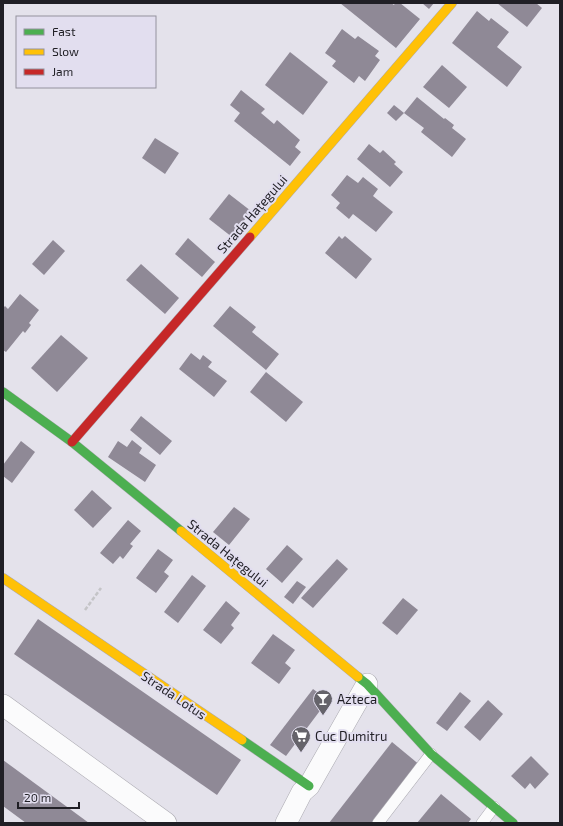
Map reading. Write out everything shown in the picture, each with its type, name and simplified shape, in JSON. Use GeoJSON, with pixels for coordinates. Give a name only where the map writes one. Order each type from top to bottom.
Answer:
{"type":"FeatureCollection","features":[{"type":"Feature","properties":{"kind":"street","name":"Strada Hațegului"},"geometry":{"type":"LineString","coordinates":[[72,442],[452,3]]}},
{"type":"Feature","properties":{"kind":"street","name":"Strada Hațegului"},"geometry":{"type":"LineString","coordinates":[[5,398],[72,442],[367,684],[431,754],[513,823]]}},
{"type":"Feature","properties":{"kind":"street","name":"Strada Lotus"},"geometry":{"type":"LineString","coordinates":[[5,585],[309,786]]}},
{"type":"Feature","properties":{"kind":"street"},"geometry":{"type":"LineString","coordinates":[[287,823],[302,792],[309,786],[367,684]]}},
{"type":"Feature","properties":{"kind":"street"},"geometry":{"type":"LineString","coordinates":[[3,704],[166,823]]}},
{"type":"Feature","properties":{"kind":"lane"},"geometry":{"type":"LineString","coordinates":[[378,823],[431,754]]}},
{"type":"Feature","properties":{"kind":"lane"},"geometry":{"type":"LineString","coordinates":[[482,823],[494,807]]}},
{"type":"Feature","properties":{"kind":"building"},"geometry":{"type":"Polygon","coordinates":[[[340,3],[391,3],[394,5],[395,3],[400,3],[420,19],[396,48],[340,3]]]}},
{"type":"Feature","properties":{"kind":"building"},"geometry":{"type":"Polygon","coordinates":[[[422,3],[434,3],[429,9],[422,3]]]}},
{"type":"Feature","properties":{"kind":"building"},"geometry":{"type":"Polygon","coordinates":[[[497,3],[536,3],[542,8],[527,27],[497,3]]]}},
{"type":"Feature","properties":{"kind":"building"},"geometry":{"type":"Polygon","coordinates":[[[477,11],[489,21],[491,18],[509,32],[497,47],[522,67],[507,87],[452,43],[477,11]]]}},
{"type":"Feature","properties":{"kind":"building"},"geometry":{"type":"Polygon","coordinates":[[[342,29],[355,39],[358,36],[379,51],[375,56],[380,60],[365,81],[359,76],[354,83],[332,66],[336,61],[325,53],[342,29]]]}},
{"type":"Feature","properties":{"kind":"building"},"geometry":{"type":"Polygon","coordinates":[[[290,52],[328,82],[303,115],[265,85],[290,52]]]}},
{"type":"Feature","properties":{"kind":"building"},"geometry":{"type":"Polygon","coordinates":[[[442,65],[467,87],[449,108],[423,87],[442,65]]]}},
{"type":"Feature","properties":{"kind":"building"},"geometry":{"type":"Polygon","coordinates":[[[241,90],[265,109],[261,113],[274,124],[277,120],[300,140],[295,147],[301,152],[290,166],[234,121],[240,113],[230,105],[241,90]]]}},
{"type":"Feature","properties":{"kind":"building"},"geometry":{"type":"Polygon","coordinates":[[[417,97],[444,119],[445,118],[454,125],[452,128],[466,139],[452,157],[421,132],[424,128],[404,113],[417,97]]]}},
{"type":"Feature","properties":{"kind":"building"},"geometry":{"type":"Polygon","coordinates":[[[394,105],[404,113],[396,121],[387,113],[394,105]]]}},
{"type":"Feature","properties":{"kind":"building"},"geometry":{"type":"Polygon","coordinates":[[[155,138],[179,153],[165,174],[142,158],[155,138]]]}},
{"type":"Feature","properties":{"kind":"building"},"geometry":{"type":"Polygon","coordinates":[[[369,144],[380,153],[383,150],[396,162],[394,164],[403,172],[390,187],[357,159],[369,144]]]}},
{"type":"Feature","properties":{"kind":"building"},"geometry":{"type":"Polygon","coordinates":[[[347,175],[358,183],[363,177],[378,189],[373,196],[393,212],[376,232],[353,214],[349,219],[336,208],[340,203],[331,195],[347,175]]]}},
{"type":"Feature","properties":{"kind":"building"},"geometry":{"type":"Polygon","coordinates":[[[229,194],[251,211],[232,237],[209,219],[229,194]]]}},
{"type":"Feature","properties":{"kind":"building"},"geometry":{"type":"Polygon","coordinates":[[[339,236],[342,239],[345,236],[372,259],[356,279],[325,253],[339,236]]]}},
{"type":"Feature","properties":{"kind":"building"},"geometry":{"type":"Polygon","coordinates":[[[188,238],[215,262],[202,277],[175,254],[188,238]]]}},
{"type":"Feature","properties":{"kind":"building"},"geometry":{"type":"Polygon","coordinates":[[[53,240],[65,251],[44,275],[32,264],[53,240]]]}},
{"type":"Feature","properties":{"kind":"building"},"geometry":{"type":"Polygon","coordinates":[[[141,264],[179,298],[165,314],[126,280],[141,264]]]}},
{"type":"Feature","properties":{"kind":"building"},"geometry":{"type":"Polygon","coordinates":[[[20,294],[39,310],[29,323],[31,325],[25,333],[23,331],[6,352],[3,350],[3,308],[5,306],[8,309],[20,294]]]}},
{"type":"Feature","properties":{"kind":"building"},"geometry":{"type":"Polygon","coordinates":[[[230,306],[256,327],[252,332],[279,354],[266,370],[213,326],[230,306]]]}},
{"type":"Feature","properties":{"kind":"building"},"geometry":{"type":"Polygon","coordinates":[[[61,335],[88,358],[57,392],[31,368],[61,335]]]}},
{"type":"Feature","properties":{"kind":"building"},"geometry":{"type":"Polygon","coordinates":[[[191,353],[200,360],[203,355],[212,362],[208,367],[227,381],[214,397],[179,369],[191,353]]]}},
{"type":"Feature","properties":{"kind":"building"},"geometry":{"type":"Polygon","coordinates":[[[266,372],[303,402],[286,422],[250,392],[266,372]]]}},
{"type":"Feature","properties":{"kind":"building"},"geometry":{"type":"Polygon","coordinates":[[[141,416],[172,441],[160,455],[130,430],[141,416]]]}},
{"type":"Feature","properties":{"kind":"building"},"geometry":{"type":"Polygon","coordinates":[[[132,440],[142,448],[139,453],[156,465],[145,482],[108,457],[118,441],[127,447],[132,440]]]}},
{"type":"Feature","properties":{"kind":"building"},"geometry":{"type":"Polygon","coordinates":[[[21,441],[35,452],[12,483],[3,476],[3,465],[21,441]]]}},
{"type":"Feature","properties":{"kind":"building"},"geometry":{"type":"Polygon","coordinates":[[[92,490],[112,508],[93,528],[74,510],[92,490]]]}},
{"type":"Feature","properties":{"kind":"building"},"geometry":{"type":"Polygon","coordinates":[[[234,507],[250,519],[229,545],[213,532],[234,507]]]}},
{"type":"Feature","properties":{"kind":"building"},"geometry":{"type":"Polygon","coordinates":[[[128,520],[141,531],[130,544],[133,546],[123,559],[120,556],[113,564],[100,553],[128,520]]]}},
{"type":"Feature","properties":{"kind":"building"},"geometry":{"type":"Polygon","coordinates":[[[287,545],[303,559],[282,583],[266,569],[287,545]]]}},
{"type":"Feature","properties":{"kind":"building"},"geometry":{"type":"Polygon","coordinates":[[[158,549],[173,560],[164,572],[169,576],[156,593],[136,578],[158,549]]]}},
{"type":"Feature","properties":{"kind":"building"},"geometry":{"type":"Polygon","coordinates":[[[337,559],[348,569],[313,608],[301,598],[337,559]]]}},
{"type":"Feature","properties":{"kind":"building"},"geometry":{"type":"Polygon","coordinates":[[[192,575],[206,586],[178,623],[164,612],[192,575]]]}},
{"type":"Feature","properties":{"kind":"building"},"geometry":{"type":"Polygon","coordinates":[[[297,581],[306,587],[293,604],[284,597],[297,581]]]}},
{"type":"Feature","properties":{"kind":"building"},"geometry":{"type":"Polygon","coordinates":[[[403,598],[418,610],[397,635],[382,623],[403,598]]]}},
{"type":"Feature","properties":{"kind":"building"},"geometry":{"type":"Polygon","coordinates":[[[226,601],[240,613],[231,625],[234,628],[221,644],[203,630],[226,601]]]}},
{"type":"Feature","properties":{"kind":"building"},"geometry":{"type":"Polygon","coordinates":[[[38,619],[241,760],[217,795],[14,654],[38,619]]]}},
{"type":"Feature","properties":{"kind":"building"},"geometry":{"type":"Polygon","coordinates":[[[273,634],[295,650],[285,663],[291,668],[279,684],[251,663],[273,634]]]}},
{"type":"Feature","properties":{"kind":"building"},"geometry":{"type":"Polygon","coordinates":[[[313,689],[328,700],[286,756],[270,745],[313,689]]]}},
{"type":"Feature","properties":{"kind":"building"},"geometry":{"type":"Polygon","coordinates":[[[460,692],[471,701],[447,731],[436,723],[460,692]]]}},
{"type":"Feature","properties":{"kind":"building"},"geometry":{"type":"Polygon","coordinates":[[[488,700],[503,714],[480,741],[464,727],[488,700]]]}},
{"type":"Feature","properties":{"kind":"building"},"geometry":{"type":"Polygon","coordinates":[[[392,742],[421,766],[376,823],[329,823],[392,742]]]}},
{"type":"Feature","properties":{"kind":"building"},"geometry":{"type":"Polygon","coordinates":[[[531,756],[549,774],[535,789],[530,783],[525,789],[511,776],[531,756]]]}},
{"type":"Feature","properties":{"kind":"building"},"geometry":{"type":"Polygon","coordinates":[[[3,760],[89,823],[26,823],[3,806],[3,760]]]}},
{"type":"Feature","properties":{"kind":"building"},"geometry":{"type":"Polygon","coordinates":[[[441,794],[471,819],[468,823],[417,823],[441,794]]]}},
{"type":"Feature","properties":{"kind":"traffic: fast"},"geometry":{"type":"LineString","coordinates":[[3,392],[72,442],[181,531]]}},
{"type":"Feature","properties":{"kind":"traffic: fast"},"geometry":{"type":"LineString","coordinates":[[358,677],[367,684],[431,754],[513,823]]}},
{"type":"Feature","properties":{"kind":"traffic: fast"},"geometry":{"type":"LineString","coordinates":[[242,740],[309,786]]}},
{"type":"Feature","properties":{"kind":"traffic: slow"},"geometry":{"type":"LineString","coordinates":[[250,237],[452,3]]}},
{"type":"Feature","properties":{"kind":"traffic: slow"},"geometry":{"type":"LineString","coordinates":[[181,531],[358,677]]}},
{"type":"Feature","properties":{"kind":"traffic: slow"},"geometry":{"type":"LineString","coordinates":[[3,578],[242,740]]}},
{"type":"Feature","properties":{"kind":"traffic: jam"},"geometry":{"type":"LineString","coordinates":[[72,442],[250,237]]}},
{"type":"Feature","properties":{"kind":"place","name":"Azteca"},"geometry":{"type":"Point","coordinates":[323,716]}},
{"type":"Feature","properties":{"kind":"place","name":"Cuc Dumitru"},"geometry":{"type":"Point","coordinates":[301,753]}}]}
